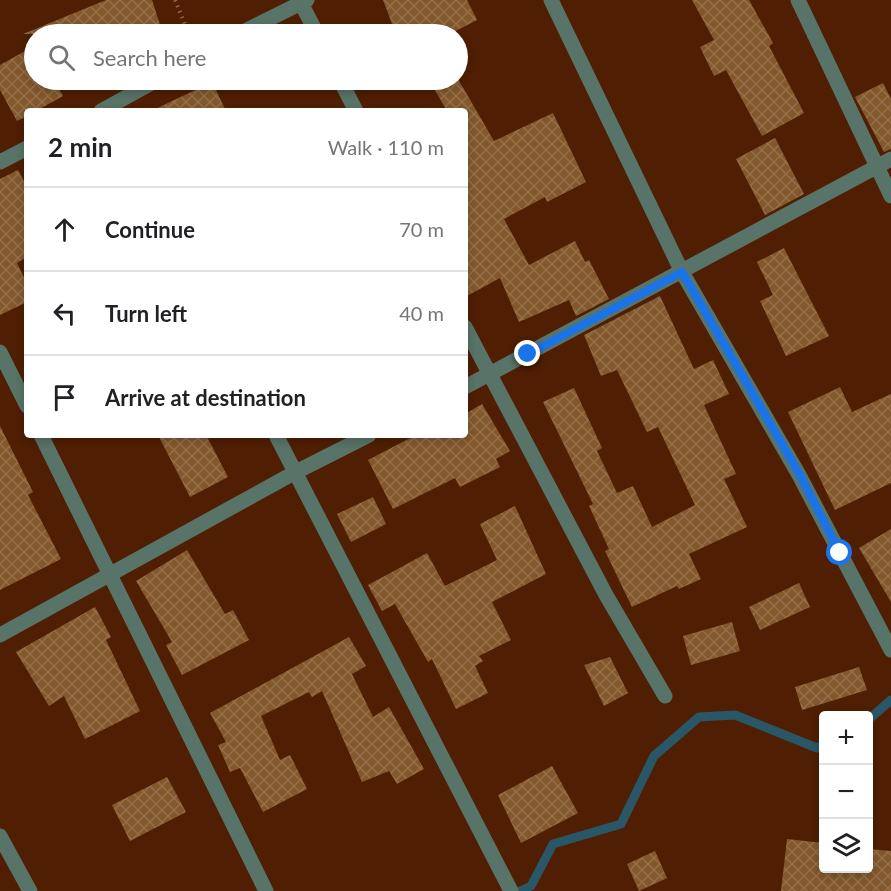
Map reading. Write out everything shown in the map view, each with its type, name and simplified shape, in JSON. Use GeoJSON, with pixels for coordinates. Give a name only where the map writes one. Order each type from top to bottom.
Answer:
{"type":"FeatureCollection","features":[{"type":"Feature","properties":{"kind":"street"},"geometry":{"type":"LineString","coordinates":[[551,0],[682,272],[800,475],[891,650]]}},
{"type":"Feature","properties":{"kind":"street"},"geometry":{"type":"LineString","coordinates":[[798,0],[891,196]]}},
{"type":"Feature","properties":{"kind":"street"},"geometry":{"type":"LineString","coordinates":[[259,24],[304,2],[313,24]]}},
{"type":"Feature","properties":{"kind":"street"},"geometry":{"type":"LineString","coordinates":[[122,106],[144,90]]}},
{"type":"Feature","properties":{"kind":"street"},"geometry":{"type":"LineString","coordinates":[[345,90],[354,108]]}},
{"type":"Feature","properties":{"kind":"street"},"geometry":{"type":"LineString","coordinates":[[0,162],[24,150]]}},
{"type":"Feature","properties":{"kind":"street"},"geometry":{"type":"LineString","coordinates":[[468,386],[891,159]]}},
{"type":"Feature","properties":{"kind":"street"},"geometry":{"type":"LineString","coordinates":[[468,333],[606,595],[665,696]]}},
{"type":"Feature","properties":{"kind":"street"},"geometry":{"type":"LineString","coordinates":[[0,352],[24,400]]}},
{"type":"Feature","properties":{"kind":"street"},"geometry":{"type":"LineString","coordinates":[[42,438],[266,891]]}},
{"type":"Feature","properties":{"kind":"street"},"geometry":{"type":"LineString","coordinates":[[277,438],[509,887]]}},
{"type":"Feature","properties":{"kind":"street"},"geometry":{"type":"LineString","coordinates":[[0,635],[294,473],[363,438]]}},
{"type":"Feature","properties":{"kind":"street"},"geometry":{"type":"LineString","coordinates":[[0,836],[30,891]]}},
{"type":"Feature","properties":{"kind":"path"},"geometry":{"type":"LineString","coordinates":[[175,0],[185,24]]}},
{"type":"Feature","properties":{"kind":"building"},"geometry":{"type":"Polygon","coordinates":[[[106,0],[152,0],[160,24],[47,24],[106,0]]]}},
{"type":"Feature","properties":{"kind":"building"},"geometry":{"type":"Polygon","coordinates":[[[383,0],[467,0],[477,20],[468,25],[392,24],[383,0]]]}},
{"type":"Feature","properties":{"kind":"building"},"geometry":{"type":"Polygon","coordinates":[[[692,0],[749,0],[773,43],[769,46],[804,113],[762,136],[726,70],[714,76],[700,47],[714,40],[692,0]]]}},
{"type":"Feature","properties":{"kind":"building"},"geometry":{"type":"Polygon","coordinates":[[[24,52],[24,90],[60,90],[63,96],[41,108],[24,108],[24,118],[17,121],[0,90],[0,65],[24,52]]]}},
{"type":"Feature","properties":{"kind":"building"},"geometry":{"type":"Polygon","coordinates":[[[883,83],[891,99],[891,149],[884,152],[855,97],[883,83]]]}},
{"type":"Feature","properties":{"kind":"building"},"geometry":{"type":"Polygon","coordinates":[[[195,90],[216,90],[225,108],[157,108],[195,90]]]}},
{"type":"Feature","properties":{"kind":"building"},"geometry":{"type":"Polygon","coordinates":[[[435,90],[464,90],[494,141],[553,113],[586,182],[547,202],[545,197],[504,219],[529,265],[575,241],[585,262],[589,260],[609,299],[576,316],[569,300],[519,322],[500,278],[468,295],[468,108],[445,108],[435,90]]]}},
{"type":"Feature","properties":{"kind":"building"},"geometry":{"type":"Polygon","coordinates":[[[775,138],[804,194],[765,215],[736,159],[775,138]]]}},
{"type":"Feature","properties":{"kind":"building"},"geometry":{"type":"Polygon","coordinates":[[[18,170],[24,181],[24,259],[17,263],[24,278],[24,303],[0,315],[0,179],[18,170]]]}},
{"type":"Feature","properties":{"kind":"building"},"geometry":{"type":"Polygon","coordinates":[[[784,248],[829,336],[786,356],[760,301],[773,295],[757,262],[784,248]]]}},
{"type":"Feature","properties":{"kind":"building"},"geometry":{"type":"Polygon","coordinates":[[[660,296],[694,369],[713,360],[729,394],[704,405],[736,474],[724,479],[747,527],[689,554],[701,579],[679,589],[677,586],[632,607],[605,551],[609,549],[589,506],[593,504],[543,402],[574,388],[602,448],[597,451],[617,493],[633,486],[652,527],[695,505],[658,427],[647,432],[617,370],[601,376],[584,335],[660,296]]]}},
{"type":"Feature","properties":{"kind":"building"},"geometry":{"type":"Polygon","coordinates":[[[840,387],[852,412],[891,394],[891,483],[835,510],[788,412],[840,387]]]}},
{"type":"Feature","properties":{"kind":"building"},"geometry":{"type":"Polygon","coordinates":[[[482,404],[510,451],[496,459],[500,467],[460,487],[455,478],[393,509],[368,460],[410,438],[468,438],[468,412],[482,404]]]}},
{"type":"Feature","properties":{"kind":"building"},"geometry":{"type":"Polygon","coordinates":[[[0,426],[33,492],[28,495],[61,559],[0,590],[0,426]]]}},
{"type":"Feature","properties":{"kind":"building"},"geometry":{"type":"Polygon","coordinates":[[[160,438],[208,438],[228,477],[190,497],[160,438]]]}},
{"type":"Feature","properties":{"kind":"building"},"geometry":{"type":"Polygon","coordinates":[[[373,497],[386,524],[351,542],[337,514],[373,497]]]}},
{"type":"Feature","properties":{"kind":"building"},"geometry":{"type":"Polygon","coordinates":[[[515,506],[546,574],[492,602],[511,640],[479,656],[483,661],[475,666],[488,693],[456,709],[432,659],[428,662],[395,604],[382,611],[368,585],[427,553],[445,586],[497,560],[480,524],[515,506]]]}},
{"type":"Feature","properties":{"kind":"building"},"geometry":{"type":"Polygon","coordinates":[[[891,529],[891,602],[859,548],[891,529]]]}},
{"type":"Feature","properties":{"kind":"building"},"geometry":{"type":"Polygon","coordinates":[[[187,550],[225,614],[233,610],[249,640],[182,675],[166,645],[172,642],[136,581],[187,550]]]}},
{"type":"Feature","properties":{"kind":"building"},"geometry":{"type":"Polygon","coordinates":[[[799,583],[810,607],[760,630],[749,607],[799,583]]]}},
{"type":"Feature","properties":{"kind":"building"},"geometry":{"type":"Polygon","coordinates":[[[95,607],[111,637],[106,640],[140,711],[85,739],[64,696],[49,706],[16,652],[95,607]]]}},
{"type":"Feature","properties":{"kind":"building"},"geometry":{"type":"Polygon","coordinates":[[[732,622],[740,651],[691,665],[683,636],[732,622]]]}},
{"type":"Feature","properties":{"kind":"building"},"geometry":{"type":"Polygon","coordinates":[[[349,637],[366,666],[352,674],[373,717],[389,707],[424,769],[397,784],[389,771],[362,782],[322,691],[312,697],[309,692],[261,716],[280,760],[290,755],[307,789],[263,812],[240,768],[230,772],[218,745],[226,742],[210,713],[349,637]]]}},
{"type":"Feature","properties":{"kind":"building"},"geometry":{"type":"Polygon","coordinates":[[[610,657],[628,693],[604,706],[584,665],[610,657]]]}},
{"type":"Feature","properties":{"kind":"building"},"geometry":{"type":"Polygon","coordinates":[[[859,667],[867,690],[802,710],[795,687],[859,667]]]}},
{"type":"Feature","properties":{"kind":"building"},"geometry":{"type":"Polygon","coordinates":[[[552,766],[578,813],[521,843],[498,795],[552,766]]]}},
{"type":"Feature","properties":{"kind":"building"},"geometry":{"type":"Polygon","coordinates":[[[167,777],[186,812],[130,841],[112,805],[167,777]]]}},
{"type":"Feature","properties":{"kind":"building"},"geometry":{"type":"Polygon","coordinates":[[[787,839],[819,842],[819,873],[873,873],[873,849],[891,851],[891,891],[781,891],[787,839]]]}},
{"type":"Feature","properties":{"kind":"building"},"geometry":{"type":"Polygon","coordinates":[[[655,851],[667,878],[639,891],[627,864],[655,851]]]}},
{"type":"Feature","properties":{"kind":"waterway"},"geometry":{"type":"LineString","coordinates":[[873,716],[891,700]]}},
{"type":"Feature","properties":{"kind":"waterway"},"geometry":{"type":"LineString","coordinates":[[520,891],[531,886],[553,844],[621,824],[654,756],[699,717],[735,715],[819,747]]}},
{"type":"Feature","properties":{"kind":"route"},"geometry":{"type":"LineString","coordinates":[[528,354],[682,272],[800,475],[840,553]]}}]}
